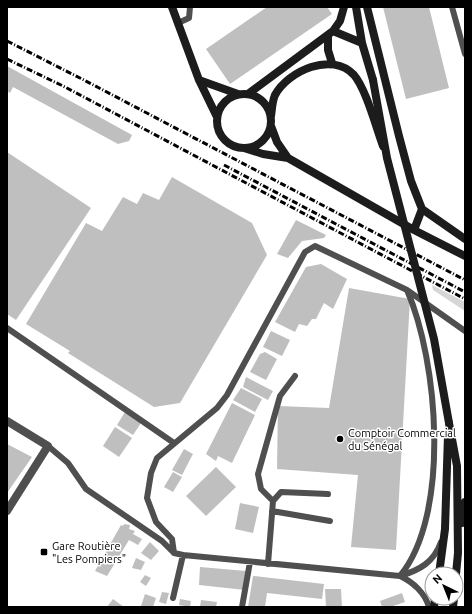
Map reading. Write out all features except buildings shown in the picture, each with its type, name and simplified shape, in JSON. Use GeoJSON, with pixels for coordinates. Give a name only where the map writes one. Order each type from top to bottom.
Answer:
{"type":"FeatureCollection","features":[{"type":"Feature","properties":{"kind":"street"},"geometry":{"type":"LineString","coordinates":[[172,7],[199,80],[217,117],[218,130],[223,139],[232,146],[263,154],[288,158],[414,230],[465,256]]}},
{"type":"Feature","properties":{"kind":"street"},"geometry":{"type":"LineString","coordinates":[[248,94],[331,33],[340,21],[344,7]]}},
{"type":"Feature","properties":{"kind":"street"},"geometry":{"type":"LineString","coordinates":[[352,7],[360,29]]}},
{"type":"Feature","properties":{"kind":"street"},"geometry":{"type":"LineString","coordinates":[[356,7],[362,43],[373,80],[387,158],[434,339],[457,466],[458,554]]}},
{"type":"Feature","properties":{"kind":"street"},"geometry":{"type":"LineString","coordinates":[[367,7],[399,136],[422,209],[465,239]]}},
{"type":"Feature","properties":{"kind":"street"},"geometry":{"type":"LineString","coordinates":[[331,33],[362,43]]}},
{"type":"Feature","properties":{"kind":"street"},"geometry":{"type":"LineString","coordinates":[[331,33],[328,50],[332,63]]}},
{"type":"Feature","properties":{"kind":"street"},"geometry":{"type":"LineString","coordinates":[[244,148],[256,146],[269,132],[275,96],[285,84],[308,69],[332,63],[341,66],[352,73],[362,90],[387,158]]}},
{"type":"Feature","properties":{"kind":"street"},"geometry":{"type":"LineString","coordinates":[[199,80],[238,94],[248,94],[258,97],[265,103],[271,116]]}},
{"type":"Feature","properties":{"kind":"street"},"geometry":{"type":"LineString","coordinates":[[217,117],[225,101],[238,94]]}},
{"type":"Feature","properties":{"kind":"street"},"geometry":{"type":"LineString","coordinates":[[271,126],[277,142],[288,158]]}},
{"type":"Feature","properties":{"kind":"street"},"geometry":{"type":"LineString","coordinates":[[414,230],[422,209]]}},
{"type":"Feature","properties":{"kind":"street"},"geometry":{"type":"LineString","coordinates":[[7,421],[48,446],[7,511]]}},
{"type":"Feature","properties":{"kind":"street"},"geometry":{"type":"LineString","coordinates":[[440,566],[446,529],[448,423]]}},
{"type":"Feature","properties":{"kind":"street"},"geometry":{"type":"LineString","coordinates":[[457,566],[463,529],[465,502]]}},
{"type":"Feature","properties":{"kind":"lane"},"geometry":{"type":"LineString","coordinates":[[178,23],[189,18],[190,7]]}},
{"type":"Feature","properties":{"kind":"lane"},"geometry":{"type":"LineString","coordinates":[[452,7],[465,54]]}},
{"type":"Feature","properties":{"kind":"lane"},"geometry":{"type":"LineString","coordinates":[[174,552],[172,539],[156,522],[147,498],[151,473],[157,458],[217,408],[227,395],[305,252],[315,246],[408,290],[465,331]]}},
{"type":"Feature","properties":{"kind":"lane"},"geometry":{"type":"LineString","coordinates":[[400,576],[415,555],[428,512],[435,462],[429,380],[421,333],[408,290]]}},
{"type":"Feature","properties":{"kind":"lane"},"geometry":{"type":"LineString","coordinates":[[7,328],[174,443]]}},
{"type":"Feature","properties":{"kind":"lane"},"geometry":{"type":"LineString","coordinates":[[273,501],[261,489],[258,474],[280,396],[295,376]]}},
{"type":"Feature","properties":{"kind":"lane"},"geometry":{"type":"LineString","coordinates":[[48,446],[68,463],[86,489],[162,541],[174,552],[183,555],[400,576],[417,571],[435,556],[446,529]]}},
{"type":"Feature","properties":{"kind":"lane"},"geometry":{"type":"LineString","coordinates":[[268,564],[273,501],[281,492],[328,494]]}},
{"type":"Feature","properties":{"kind":"lane"},"geometry":{"type":"LineString","coordinates":[[272,511],[330,521]]}},
{"type":"Feature","properties":{"kind":"lane"},"geometry":{"type":"LineString","coordinates":[[173,598],[183,555]]}},
{"type":"Feature","properties":{"kind":"lane"},"geometry":{"type":"LineString","coordinates":[[242,607],[250,562]]}},
{"type":"Feature","properties":{"kind":"lane"},"geometry":{"type":"LineString","coordinates":[[400,576],[415,585],[426,599],[429,607]]}},
{"type":"Feature","properties":{"kind":"shaded area"},"geometry":{"type":"Polygon","coordinates":[[[432,285],[465,302],[465,311],[433,290],[432,285]]]}},
{"type":"Feature","properties":{"kind":"railway"},"geometry":{"type":"LineString","coordinates":[[7,41],[465,280]]}},
{"type":"Feature","properties":{"kind":"railway"},"geometry":{"type":"LineString","coordinates":[[7,59],[65,87],[465,299]]}},
{"type":"Feature","properties":{"kind":"railway"},"geometry":{"type":"LineString","coordinates":[[224,165],[465,292]]}},
{"type":"Feature","properties":{"kind":"place","name":"Comptoir Commercial du Sénégal"},"geometry":{"type":"Point","coordinates":[340,439]}},
{"type":"Feature","properties":{"kind":"place","name":"Gare Routière \"Les Pompiers\""},"geometry":{"type":"Point","coordinates":[44,552]}}]}
